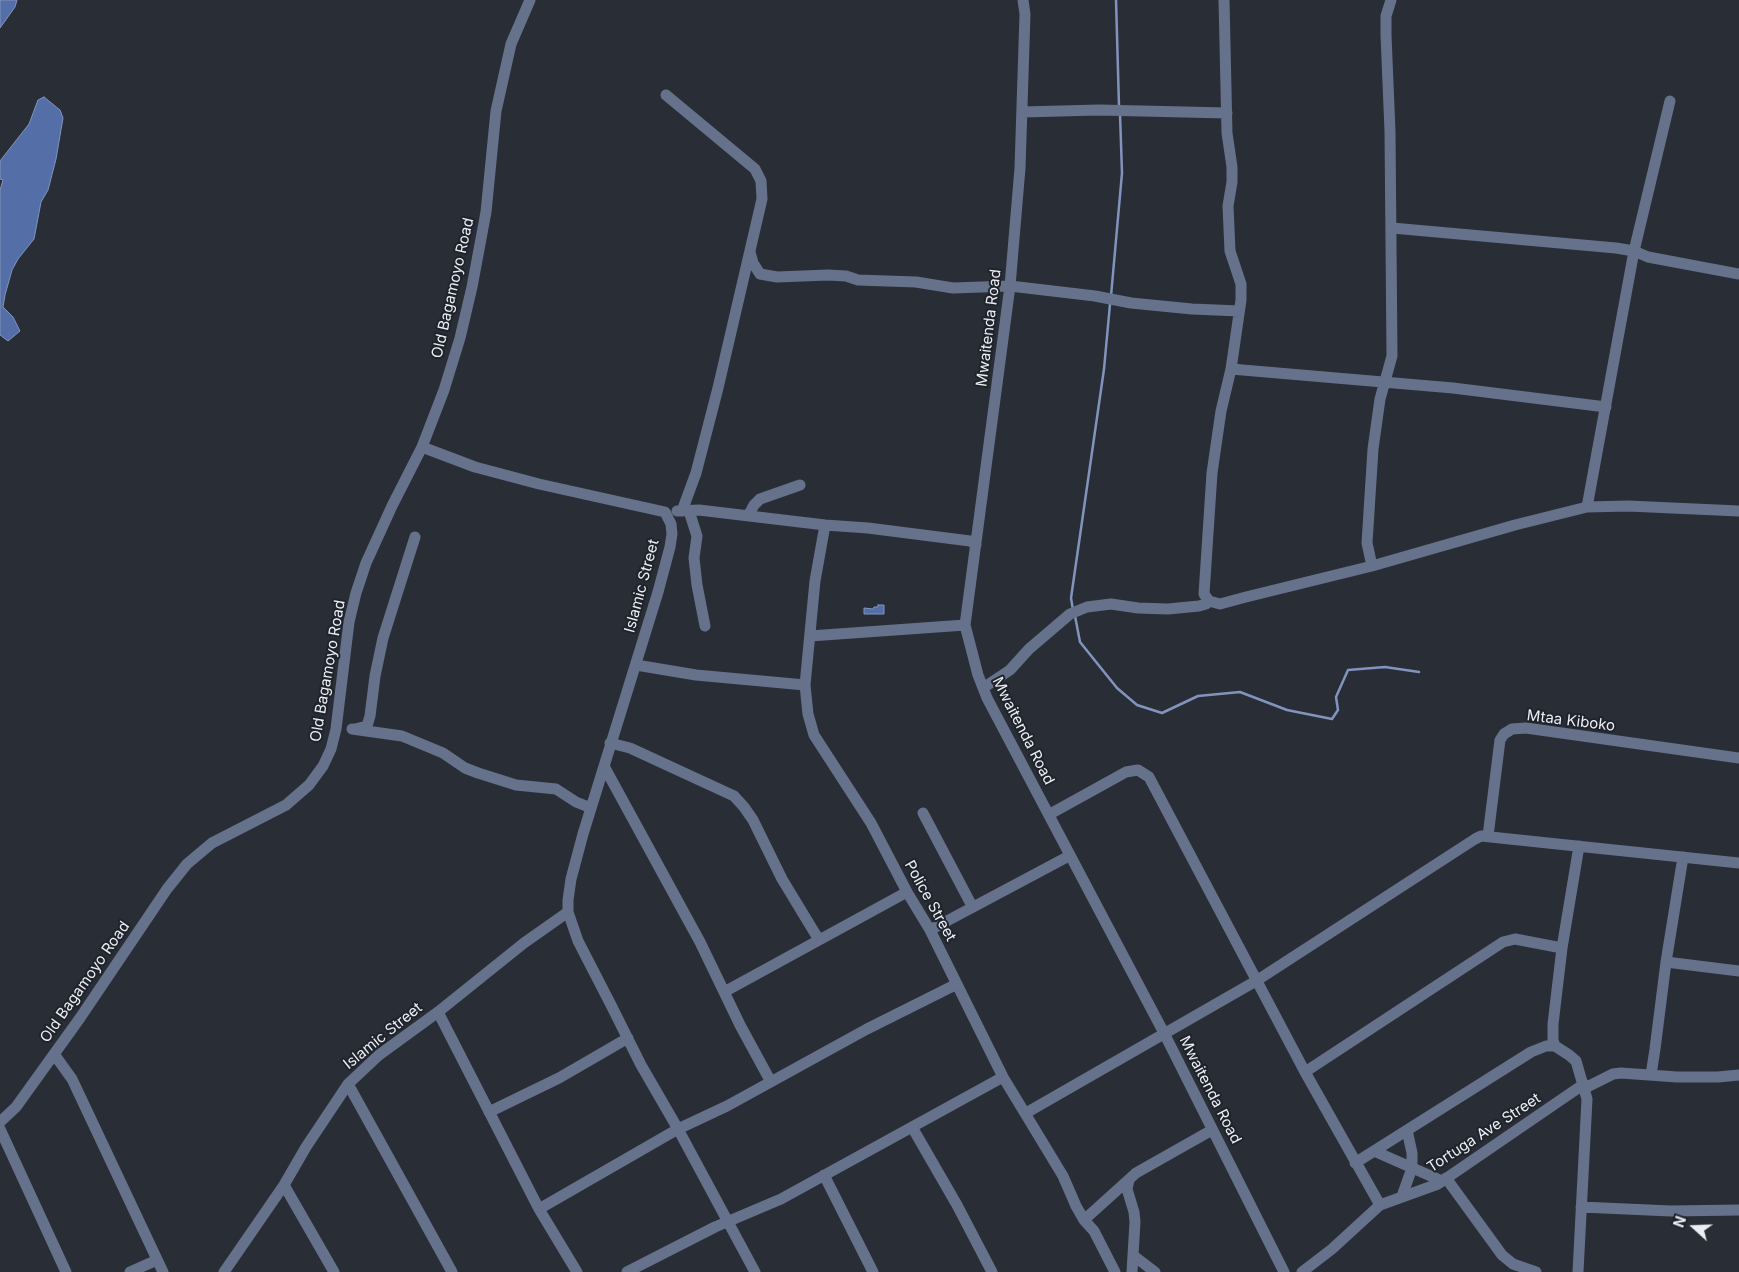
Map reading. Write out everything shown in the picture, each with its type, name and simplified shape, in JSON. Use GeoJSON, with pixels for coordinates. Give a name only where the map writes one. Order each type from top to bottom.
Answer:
{"type":"FeatureCollection","features":[{"type":"Feature","properties":{"kind":"street","name":"Old Bagamoyo Road"},"geometry":{"type":"LineString","coordinates":[[0,1122],[16,1107],[167,889],[188,864],[212,843],[286,805],[309,785],[323,766],[330,749],[336,725],[349,622],[356,593],[366,563],[422,447],[444,390],[460,338],[486,212],[498,102],[511,44],[530,0]]}},
{"type":"Feature","properties":{"kind":"street","name":"Mwaitenda Road"},"geometry":{"type":"LineString","coordinates":[[1023,0],[1025,14],[1020,168],[1010,286],[965,625],[983,688],[1050,814],[1069,856],[1164,1033],[1284,1272]]}},
{"type":"Feature","properties":{"kind":"street"},"geometry":{"type":"LineString","coordinates":[[1224,0],[1227,133],[1232,167],[1232,182],[1228,206],[1230,251],[1241,284],[1240,311],[1231,369],[1221,411],[1211,490],[1204,594],[1209,601],[1220,604],[1372,566],[1515,525],[1587,507],[1628,506],[1739,511]]}},
{"type":"Feature","properties":{"kind":"street"},"geometry":{"type":"LineString","coordinates":[[1372,566],[1367,543],[1374,441],[1380,399],[1392,356],[1392,228],[1389,81],[1386,35],[1386,16],[1391,0]]}},
{"type":"Feature","properties":{"kind":"street"},"geometry":{"type":"LineString","coordinates":[[666,95],[755,169],[761,181],[762,199],[750,252],[685,511],[697,536],[694,558],[705,626]]}},
{"type":"Feature","properties":{"kind":"street"},"geometry":{"type":"LineString","coordinates":[[1587,507],[1634,252],[1670,101]]}},
{"type":"Feature","properties":{"kind":"street"},"geometry":{"type":"LineString","coordinates":[[1022,112],[1099,110],[1227,113]]}},
{"type":"Feature","properties":{"kind":"street"},"geometry":{"type":"LineString","coordinates":[[1392,228],[1616,248],[1648,257],[1739,274]]}},
{"type":"Feature","properties":{"kind":"street"},"geometry":{"type":"LineString","coordinates":[[750,252],[753,263],[760,274],[777,277],[846,276],[858,280],[916,282],[953,288],[1010,286],[1095,296],[1130,303],[1240,311]]}},
{"type":"Feature","properties":{"kind":"street"},"geometry":{"type":"LineString","coordinates":[[1231,369],[1452,388],[1606,407]]}},
{"type":"Feature","properties":{"kind":"street"},"geometry":{"type":"LineString","coordinates":[[422,447],[475,467],[665,512],[699,510],[895,531],[970,541],[976,545]]}},
{"type":"Feature","properties":{"kind":"street"},"geometry":{"type":"LineString","coordinates":[[748,516],[760,499],[800,485]]}},
{"type":"Feature","properties":{"kind":"street","name":"Islamic Street"},"geometry":{"type":"LineString","coordinates":[[665,512],[671,529],[670,548],[571,878],[568,912],[578,941],[628,1038],[755,1272]]}},
{"type":"Feature","properties":{"kind":"street","name":"Police Street"},"geometry":{"type":"LineString","coordinates":[[825,525],[817,572],[805,685],[808,714],[814,735],[871,823],[907,892],[930,930],[1003,1077],[1063,1176],[1076,1206],[1084,1220],[1094,1231],[1115,1272]]}},
{"type":"Feature","properties":{"kind":"street"},"geometry":{"type":"LineString","coordinates":[[352,729],[367,726],[383,638],[415,537]]}},
{"type":"Feature","properties":{"kind":"street"},"geometry":{"type":"LineString","coordinates":[[983,688],[1010,670],[1029,649],[1070,614],[1087,608],[1111,604],[1138,608],[1168,609],[1199,606],[1209,601]]}},
{"type":"Feature","properties":{"kind":"street"},"geometry":{"type":"LineString","coordinates":[[810,636],[965,625]]}},
{"type":"Feature","properties":{"kind":"street"},"geometry":{"type":"LineString","coordinates":[[636,666],[696,675],[805,685]]}},
{"type":"Feature","properties":{"kind":"street"},"geometry":{"type":"LineString","coordinates":[[336,725],[402,736],[443,753],[465,768],[478,773],[516,785],[552,788],[581,805],[591,808]]}},
{"type":"Feature","properties":{"kind":"street","name":"Mtaa Kiboko"},"geometry":{"type":"LineString","coordinates":[[1488,836],[1500,740],[1504,734],[1512,729],[1526,728],[1739,758]]}},
{"type":"Feature","properties":{"kind":"street"},"geometry":{"type":"LineString","coordinates":[[610,744],[630,748],[734,796],[753,820],[782,879],[819,940]]}},
{"type":"Feature","properties":{"kind":"street"},"geometry":{"type":"LineString","coordinates":[[605,768],[700,942],[740,1025],[771,1082]]}},
{"type":"Feature","properties":{"kind":"street"},"geometry":{"type":"LineString","coordinates":[[1050,814],[1126,772],[1138,770],[1149,777],[1305,1072],[1380,1205]]}},
{"type":"Feature","properties":{"kind":"street"},"geometry":{"type":"LineString","coordinates":[[923,813],[972,906]]}},
{"type":"Feature","properties":{"kind":"street"},"geometry":{"type":"LineString","coordinates":[[1026,1114],[1256,981],[1475,839],[1488,836],[1739,863]]}},
{"type":"Feature","properties":{"kind":"street"},"geometry":{"type":"LineString","coordinates":[[1555,1046],[1553,1024],[1562,948],[1579,846]]}},
{"type":"Feature","properties":{"kind":"street"},"geometry":{"type":"LineString","coordinates":[[930,930],[1069,856]]}},
{"type":"Feature","properties":{"kind":"street"},"geometry":{"type":"LineString","coordinates":[[1651,1075],[1666,962],[1683,857]]}},
{"type":"Feature","properties":{"kind":"street"},"geometry":{"type":"LineString","coordinates":[[724,992],[907,892]]}},
{"type":"Feature","properties":{"kind":"street","name":"Islamic Street"},"geometry":{"type":"LineString","coordinates":[[224,1272],[284,1185],[306,1147],[348,1084],[378,1056],[438,1012],[524,943],[568,912]]}},
{"type":"Feature","properties":{"kind":"street"},"geometry":{"type":"LineString","coordinates":[[1305,1072],[1503,942],[1516,939],[1562,948]]}},
{"type":"Feature","properties":{"kind":"street"},"geometry":{"type":"LineString","coordinates":[[1666,962],[1739,971]]}},
{"type":"Feature","properties":{"kind":"street"},"geometry":{"type":"LineString","coordinates":[[539,1209],[678,1129],[727,1106],[867,1029],[957,984]]}},
{"type":"Feature","properties":{"kind":"street"},"geometry":{"type":"LineString","coordinates":[[438,1012],[539,1209],[577,1272]]}},
{"type":"Feature","properties":{"kind":"street"},"geometry":{"type":"LineString","coordinates":[[489,1112],[559,1078],[628,1038]]}},
{"type":"Feature","properties":{"kind":"street"},"geometry":{"type":"LineString","coordinates":[[1356,1163],[1531,1052],[1546,1046],[1555,1046],[1573,1057],[1587,1099],[1578,1272]]}},
{"type":"Feature","properties":{"kind":"street"},"geometry":{"type":"LineString","coordinates":[[54,1054],[72,1079],[163,1272]]}},
{"type":"Feature","properties":{"kind":"street","name":"Tortuga Ave Street"},"geometry":{"type":"LineString","coordinates":[[1302,1272],[1332,1249],[1380,1205],[1444,1179],[1584,1086],[1613,1074],[1718,1077],[1739,1075]]}},
{"type":"Feature","properties":{"kind":"street"},"geometry":{"type":"LineString","coordinates":[[627,1272],[715,1228],[781,1200],[1003,1077]]}},
{"type":"Feature","properties":{"kind":"street"},"geometry":{"type":"LineString","coordinates":[[348,1084],[398,1172],[407,1194],[452,1272]]}},
{"type":"Feature","properties":{"kind":"street"},"geometry":{"type":"LineString","coordinates":[[912,1128],[957,1205],[992,1272]]}},
{"type":"Feature","properties":{"kind":"street"},"geometry":{"type":"LineString","coordinates":[[0,1129],[66,1272]]}},
{"type":"Feature","properties":{"kind":"street"},"geometry":{"type":"LineString","coordinates":[[1084,1220],[1136,1172],[1212,1130]]}},
{"type":"Feature","properties":{"kind":"street"},"geometry":{"type":"LineString","coordinates":[[1402,1196],[1412,1168],[1412,1153],[1407,1130]]}},
{"type":"Feature","properties":{"kind":"street"},"geometry":{"type":"LineString","coordinates":[[1374,1151],[1412,1168],[1444,1179],[1502,1255],[1513,1264],[1536,1272]]}},
{"type":"Feature","properties":{"kind":"street"},"geometry":{"type":"LineString","coordinates":[[824,1175],[873,1272]]}},
{"type":"Feature","properties":{"kind":"street"},"geometry":{"type":"LineString","coordinates":[[1129,1180],[1127,1189],[1134,1212],[1132,1272]]}},
{"type":"Feature","properties":{"kind":"street"},"geometry":{"type":"LineString","coordinates":[[284,1185],[334,1272]]}},
{"type":"Feature","properties":{"kind":"street"},"geometry":{"type":"LineString","coordinates":[[1581,1207],[1678,1211],[1739,1210]]}},
{"type":"Feature","properties":{"kind":"street"},"geometry":{"type":"LineString","coordinates":[[1134,1256],[1155,1272]]}},
{"type":"Feature","properties":{"kind":"street"},"geometry":{"type":"LineString","coordinates":[[130,1272],[158,1260]]}},
{"type":"Feature","properties":{"kind":"water"},"geometry":{"type":"Polygon","coordinates":[[[0,0],[17,0],[15,7],[0,28],[0,0]]]}},
{"type":"Feature","properties":{"kind":"water"},"geometry":{"type":"Polygon","coordinates":[[[44,97],[60,110],[63,118],[56,159],[48,190],[41,202],[34,239],[12,270],[5,295],[3,307],[13,317],[20,331],[8,341],[0,335],[0,190],[3,180],[0,179],[0,161],[29,124],[38,100],[44,97]]]}},
{"type":"Feature","properties":{"kind":"water"},"geometry":{"type":"Polygon","coordinates":[[[878,605],[884,605],[884,614],[864,614],[864,608],[873,609],[878,607],[878,605]]]}},
{"type":"Feature","properties":{"kind":"waterway"},"geometry":{"type":"LineString","coordinates":[[1116,0],[1119,106]]}},
{"type":"Feature","properties":{"kind":"waterway"},"geometry":{"type":"LineString","coordinates":[[1111,296],[1122,173],[1120,114]]}},
{"type":"Feature","properties":{"kind":"waterway"},"geometry":{"type":"LineString","coordinates":[[1073,610],[1071,598],[1104,369],[1110,304]]}},
{"type":"Feature","properties":{"kind":"waterway"},"geometry":{"type":"LineString","coordinates":[[1075,616],[1080,642],[1117,688],[1137,705],[1162,713],[1198,696],[1240,692],[1287,710],[1332,719],[1338,710],[1336,697],[1348,670],[1385,667],[1419,672]]}}]}
